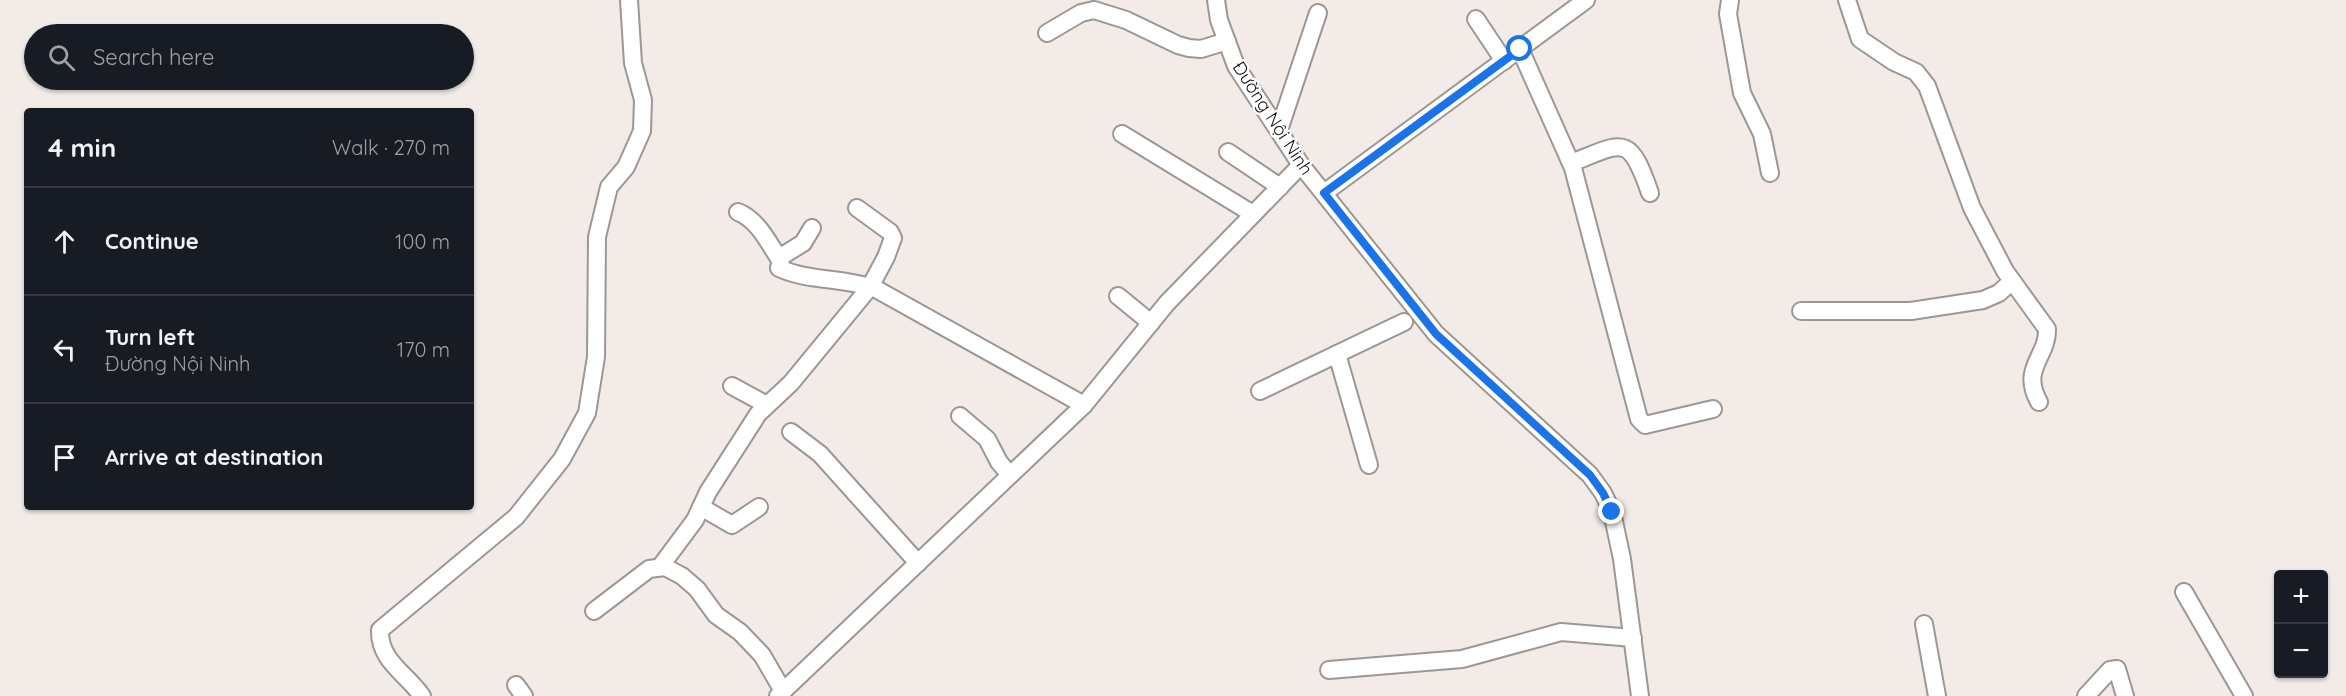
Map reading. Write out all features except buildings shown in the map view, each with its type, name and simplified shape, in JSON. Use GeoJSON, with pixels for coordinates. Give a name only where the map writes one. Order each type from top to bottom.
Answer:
{"type":"FeatureCollection","features":[{"type":"Feature","properties":{"kind":"street"},"geometry":{"type":"LineString","coordinates":[[422,696],[388,661],[380,642],[380,630],[516,517],[562,459],[587,413],[596,357],[597,237],[609,187],[626,167],[642,131],[643,100],[633,63],[629,0]]}},
{"type":"Feature","properties":{"kind":"street","name":"Đường Nội Ninh"},"geometry":{"type":"LineString","coordinates":[[1216,0],[1219,20],[1236,66],[1301,165],[1324,193],[1412,318],[1436,334],[1590,475],[1603,493],[1612,512],[1617,536],[1640,696]]}},
{"type":"Feature","properties":{"kind":"street"},"geometry":{"type":"LineString","coordinates":[[1324,193],[1586,0]]}},
{"type":"Feature","properties":{"kind":"street"},"geometry":{"type":"LineString","coordinates":[[1730,0],[1728,14],[1742,93],[1762,134],[1770,173]]}},
{"type":"Feature","properties":{"kind":"street"},"geometry":{"type":"LineString","coordinates":[[1848,0],[1860,39],[1894,62],[1916,72],[1927,86],[1972,208],[1996,256],[2047,329],[2047,339],[2032,375],[2033,391],[2038,402]]}},
{"type":"Feature","properties":{"kind":"street"},"geometry":{"type":"LineString","coordinates":[[1047,33],[1081,13],[1094,10],[1126,20],[1189,48],[1201,49],[1227,40]]}},
{"type":"Feature","properties":{"kind":"street"},"geometry":{"type":"LineString","coordinates":[[1279,130],[1318,13]]}},
{"type":"Feature","properties":{"kind":"street"},"geometry":{"type":"LineString","coordinates":[[1476,19],[1504,61]]}},
{"type":"Feature","properties":{"kind":"street"},"geometry":{"type":"LineString","coordinates":[[1520,49],[1571,163],[1639,419],[1646,425],[1713,409]]}},
{"type":"Feature","properties":{"kind":"street"},"geometry":{"type":"LineString","coordinates":[[1122,134],[1253,214]]}},
{"type":"Feature","properties":{"kind":"street"},"geometry":{"type":"LineString","coordinates":[[1571,163],[1622,145],[1629,149],[1637,160],[1650,192]]}},
{"type":"Feature","properties":{"kind":"street"},"geometry":{"type":"LineString","coordinates":[[1228,152],[1280,187]]}},
{"type":"Feature","properties":{"kind":"street"},"geometry":{"type":"LineString","coordinates":[[594,611],[645,572],[665,567],[682,576],[697,589],[716,615],[740,632],[762,655],[781,694],[1084,405],[1167,303],[1301,165]]}},
{"type":"Feature","properties":{"kind":"street"},"geometry":{"type":"LineString","coordinates":[[660,567],[695,520],[734,450],[758,414],[791,383],[870,287],[893,238],[890,232],[857,208]]}},
{"type":"Feature","properties":{"kind":"street"},"geometry":{"type":"LineString","coordinates":[[738,212],[748,216],[754,223],[780,260],[779,268],[794,275],[838,280],[870,287],[1084,405]]}},
{"type":"Feature","properties":{"kind":"street"},"geometry":{"type":"LineString","coordinates":[[780,260],[803,243],[812,228]]}},
{"type":"Feature","properties":{"kind":"street"},"geometry":{"type":"LineString","coordinates":[[1801,311],[1911,311],[1983,300],[1999,293],[2012,281]]}},
{"type":"Feature","properties":{"kind":"street"},"geometry":{"type":"LineString","coordinates":[[1118,296],[1151,324]]}},
{"type":"Feature","properties":{"kind":"street"},"geometry":{"type":"LineString","coordinates":[[1260,391],[1412,318]]}},
{"type":"Feature","properties":{"kind":"street"},"geometry":{"type":"LineString","coordinates":[[1337,354],[1369,465]]}},
{"type":"Feature","properties":{"kind":"street"},"geometry":{"type":"LineString","coordinates":[[732,386],[767,405]]}},
{"type":"Feature","properties":{"kind":"street"},"geometry":{"type":"LineString","coordinates":[[960,416],[987,439],[999,462],[1010,475]]}},
{"type":"Feature","properties":{"kind":"street"},"geometry":{"type":"LineString","coordinates":[[791,432],[820,454],[918,563]]}},
{"type":"Feature","properties":{"kind":"street"},"geometry":{"type":"LineString","coordinates":[[701,507],[732,525],[759,507]]}},
{"type":"Feature","properties":{"kind":"street"},"geometry":{"type":"LineString","coordinates":[[2184,592],[2244,696]]}},
{"type":"Feature","properties":{"kind":"street"},"geometry":{"type":"LineString","coordinates":[[1924,624],[1937,696]]}},
{"type":"Feature","properties":{"kind":"street"},"geometry":{"type":"LineString","coordinates":[[1329,670],[1462,659],[1561,632],[1633,638]]}},
{"type":"Feature","properties":{"kind":"street"},"geometry":{"type":"LineString","coordinates":[[2086,696],[2110,670],[2117,669],[2125,696]]}},
{"type":"Feature","properties":{"kind":"route"},"geometry":{"type":"LineString","coordinates":[[1520,49],[1324,193],[1436,334],[1590,475],[1603,493],[1612,512]]}}]}
